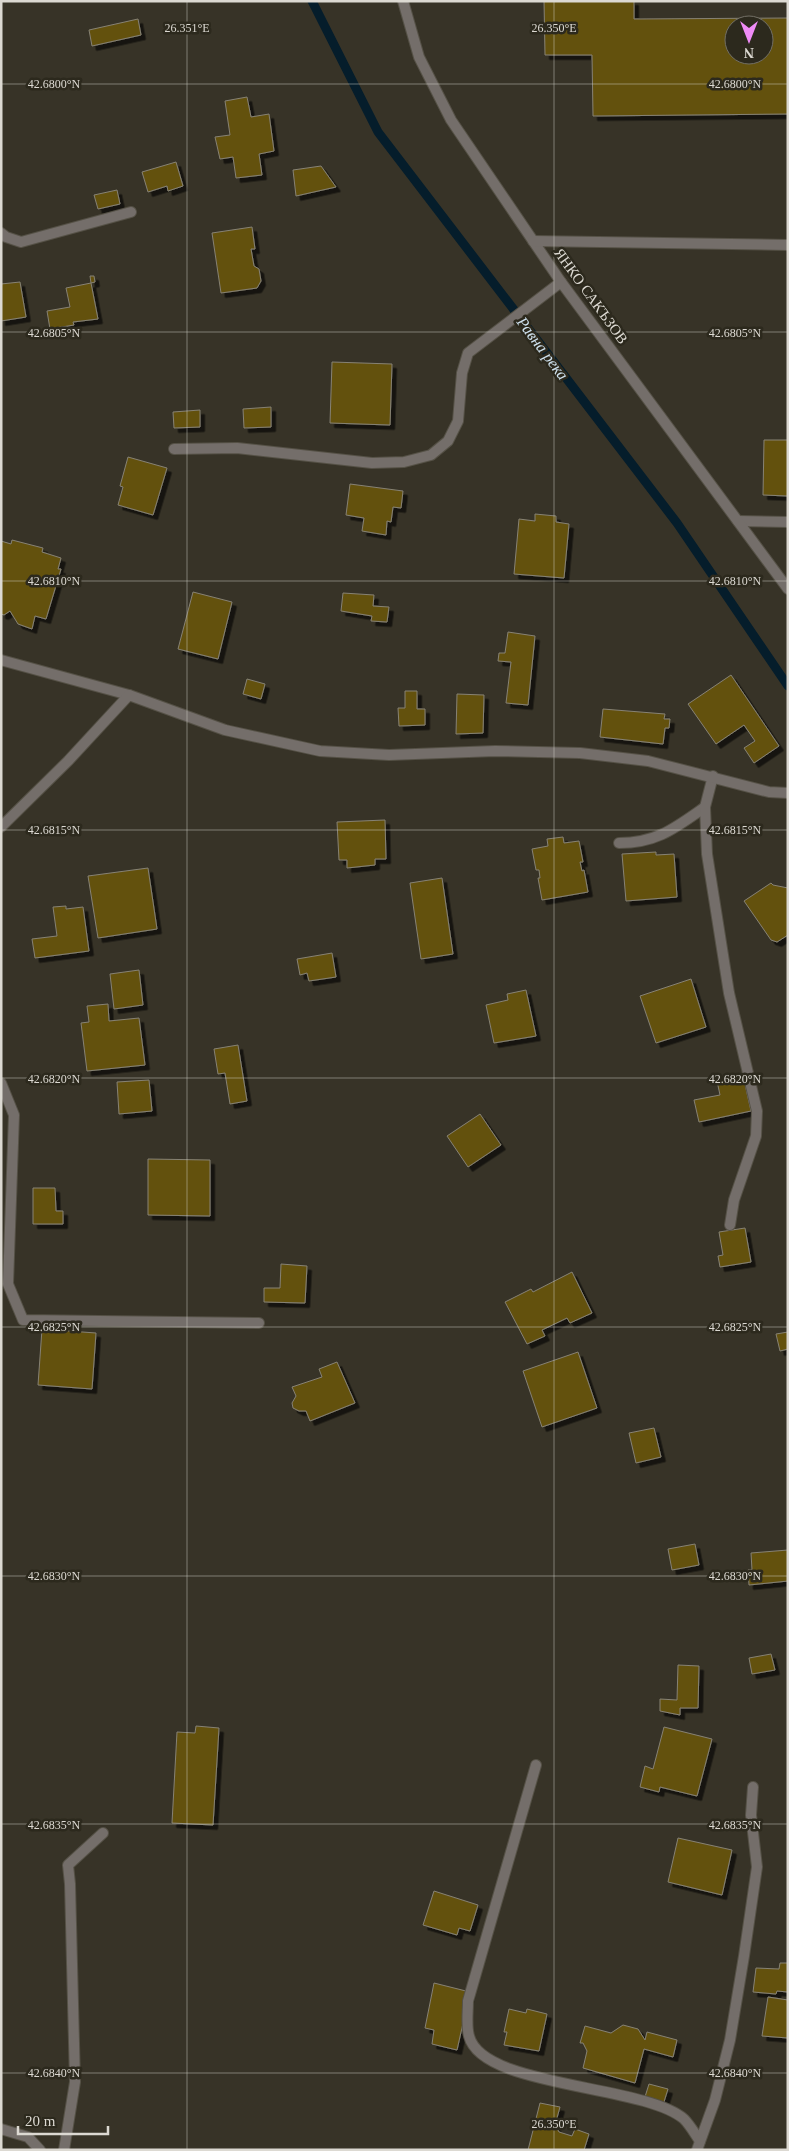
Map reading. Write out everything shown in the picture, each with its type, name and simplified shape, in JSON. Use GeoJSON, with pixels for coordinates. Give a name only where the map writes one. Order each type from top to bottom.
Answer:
{"type":"FeatureCollection","features":[{"type":"Feature","properties":{"kind":"street","name":"ЯНКО САКЪЗОВ"},"geometry":{"type":"LineString","coordinates":[[403,1],[419,57],[451,120],[561,282],[788,589]]}},
{"type":"Feature","properties":{"kind":"street"},"geometry":{"type":"LineString","coordinates":[[1,233],[6,237],[21,242],[131,212]]}},
{"type":"Feature","properties":{"kind":"street"},"geometry":{"type":"LineString","coordinates":[[533,241],[788,245]]}},
{"type":"Feature","properties":{"kind":"street"},"geometry":{"type":"LineString","coordinates":[[174,449],[237,448],[372,463],[404,462],[431,455],[448,441],[458,421],[462,373],[468,353],[561,282]]}},
{"type":"Feature","properties":{"kind":"street"},"geometry":{"type":"LineString","coordinates":[[738,521],[788,522]]}},
{"type":"Feature","properties":{"kind":"street"},"geometry":{"type":"LineString","coordinates":[[1,660],[129,695],[225,730],[320,750],[389,755],[495,750],[580,753],[648,762],[713,776],[769,792],[788,793]]}},
{"type":"Feature","properties":{"kind":"street"},"geometry":{"type":"LineString","coordinates":[[1,827],[68,761],[129,695]]}},
{"type":"Feature","properties":{"kind":"street"},"geometry":{"type":"LineString","coordinates":[[713,776],[704,807],[707,854],[729,993],[757,1111],[756,1136],[734,1200],[730,1226]]}},
{"type":"Feature","properties":{"kind":"street"},"geometry":{"type":"LineString","coordinates":[[619,843],[640,843],[671,831],[704,807]]}},
{"type":"Feature","properties":{"kind":"street"},"geometry":{"type":"LineString","coordinates":[[1,1083],[14,1115],[8,1284],[23,1320],[259,1323]]}},
{"type":"Feature","properties":{"kind":"street"},"geometry":{"type":"LineString","coordinates":[[536,1765],[468,2001],[469,2037],[483,2057],[508,2069],[658,2105],[684,2119],[698,2145]]}},
{"type":"Feature","properties":{"kind":"street"},"geometry":{"type":"LineString","coordinates":[[698,2145],[715,2100],[730,2040],[757,1867],[751,1815],[753,1788]]}},
{"type":"Feature","properties":{"kind":"street"},"geometry":{"type":"LineString","coordinates":[[64,2150],[74,2082],[68,1864],[103,1833]]}},
{"type":"Feature","properties":{"kind":"street"},"geometry":{"type":"LineString","coordinates":[[1,2129],[28,2137],[40,2150]]}},
{"type":"Feature","properties":{"kind":"building"},"geometry":{"type":"Polygon","coordinates":[[[544,1],[634,1],[634,19],[724,18],[724,65],[774,65],[774,18],[788,18],[788,114],[593,116],[592,55],[545,55],[544,1]]]}},
{"type":"Feature","properties":{"kind":"building"},"geometry":{"type":"Polygon","coordinates":[[[138,19],[141,35],[92,46],[89,30],[138,19]]]}},
{"type":"Feature","properties":{"kind":"building"},"geometry":{"type":"Polygon","coordinates":[[[247,97],[251,117],[269,114],[274,151],[259,154],[262,175],[236,178],[233,157],[220,159],[215,137],[230,135],[225,101],[247,97]]]}},
{"type":"Feature","properties":{"kind":"building"},"geometry":{"type":"Polygon","coordinates":[[[176,162],[183,186],[168,191],[167,186],[148,192],[142,172],[176,162]]]}},
{"type":"Feature","properties":{"kind":"building"},"geometry":{"type":"Polygon","coordinates":[[[321,166],[336,187],[296,196],[293,170],[321,166]]]}},
{"type":"Feature","properties":{"kind":"building"},"geometry":{"type":"Polygon","coordinates":[[[117,190],[120,204],[98,209],[94,195],[117,190]]]}},
{"type":"Feature","properties":{"kind":"building"},"geometry":{"type":"Polygon","coordinates":[[[252,227],[255,249],[251,249],[254,266],[259,269],[261,281],[257,288],[221,293],[212,233],[252,227]]]}},
{"type":"Feature","properties":{"kind":"building"},"geometry":{"type":"Polygon","coordinates":[[[90,276],[94,276],[95,282],[91,283],[90,276]]]}},
{"type":"Feature","properties":{"kind":"building"},"geometry":{"type":"Polygon","coordinates":[[[20,282],[26,317],[1,321],[1,284],[20,282]]]}},
{"type":"Feature","properties":{"kind":"building"},"geometry":{"type":"Polygon","coordinates":[[[91,283],[98,319],[73,322],[74,325],[50,329],[47,311],[70,307],[66,288],[91,283]]]}},
{"type":"Feature","properties":{"kind":"building"},"geometry":{"type":"Polygon","coordinates":[[[332,362],[392,364],[390,425],[330,423],[332,362]]]}},
{"type":"Feature","properties":{"kind":"building"},"geometry":{"type":"Polygon","coordinates":[[[271,407],[271,427],[244,428],[243,409],[271,407]]]}},
{"type":"Feature","properties":{"kind":"building"},"geometry":{"type":"Polygon","coordinates":[[[200,410],[200,427],[174,428],[173,412],[200,410]]]}},
{"type":"Feature","properties":{"kind":"building"},"geometry":{"type":"Polygon","coordinates":[[[764,440],[788,440],[788,496],[763,495],[764,440]]]}},
{"type":"Feature","properties":{"kind":"building"},"geometry":{"type":"Polygon","coordinates":[[[128,457],[167,468],[153,515],[118,505],[123,487],[120,486],[128,457]]]}},
{"type":"Feature","properties":{"kind":"building"},"geometry":{"type":"Polygon","coordinates":[[[350,484],[403,491],[401,508],[393,507],[391,522],[387,521],[386,535],[362,531],[364,518],[346,515],[350,484]]]}},
{"type":"Feature","properties":{"kind":"building"},"geometry":{"type":"Polygon","coordinates":[[[535,514],[556,516],[556,522],[569,524],[564,578],[514,574],[519,519],[535,521],[535,514]]]}},
{"type":"Feature","properties":{"kind":"building"},"geometry":{"type":"Polygon","coordinates":[[[12,540],[43,548],[42,552],[61,558],[58,569],[61,569],[46,619],[35,616],[32,629],[18,624],[10,611],[4,615],[1,614],[1,541],[11,544],[12,540]]]}},
{"type":"Feature","properties":{"kind":"building"},"geometry":{"type":"Polygon","coordinates":[[[193,592],[232,602],[218,659],[178,649],[193,592]]]}},
{"type":"Feature","properties":{"kind":"building"},"geometry":{"type":"Polygon","coordinates":[[[343,593],[374,595],[373,606],[389,607],[387,622],[371,621],[372,616],[341,611],[343,593]]]}},
{"type":"Feature","properties":{"kind":"building"},"geometry":{"type":"Polygon","coordinates":[[[508,632],[535,636],[528,705],[506,703],[511,662],[498,661],[499,653],[505,653],[508,632]]]}},
{"type":"Feature","properties":{"kind":"building"},"geometry":{"type":"Polygon","coordinates":[[[731,675],[779,746],[754,763],[744,748],[755,741],[744,725],[716,744],[688,704],[731,675]]]}},
{"type":"Feature","properties":{"kind":"building"},"geometry":{"type":"Polygon","coordinates":[[[247,679],[265,684],[261,699],[243,694],[247,679]]]}},
{"type":"Feature","properties":{"kind":"building"},"geometry":{"type":"Polygon","coordinates":[[[405,691],[417,691],[417,709],[425,709],[425,725],[399,726],[398,708],[405,708],[405,691]]]}},
{"type":"Feature","properties":{"kind":"building"},"geometry":{"type":"Polygon","coordinates":[[[457,694],[484,695],[483,733],[456,734],[457,694]]]}},
{"type":"Feature","properties":{"kind":"building"},"geometry":{"type":"Polygon","coordinates":[[[603,709],[665,714],[664,719],[670,719],[669,728],[665,728],[663,744],[600,737],[603,709]]]}},
{"type":"Feature","properties":{"kind":"building"},"geometry":{"type":"Polygon","coordinates":[[[385,820],[386,859],[375,859],[375,865],[347,868],[347,860],[339,860],[337,822],[385,820]]]}},
{"type":"Feature","properties":{"kind":"building"},"geometry":{"type":"Polygon","coordinates":[[[563,837],[564,843],[579,841],[583,862],[580,862],[582,871],[584,870],[588,892],[542,900],[538,878],[540,878],[539,870],[536,870],[532,849],[548,846],[547,839],[563,837]]]}},
{"type":"Feature","properties":{"kind":"building"},"geometry":{"type":"Polygon","coordinates":[[[656,852],[656,855],[674,854],[677,897],[626,901],[622,854],[656,852]]]}},
{"type":"Feature","properties":{"kind":"building"},"geometry":{"type":"Polygon","coordinates":[[[148,868],[157,929],[98,938],[88,876],[148,868]]]}},
{"type":"Feature","properties":{"kind":"building"},"geometry":{"type":"Polygon","coordinates":[[[442,878],[453,954],[421,959],[410,883],[442,878]]]}},
{"type":"Feature","properties":{"kind":"building"},"geometry":{"type":"Polygon","coordinates":[[[771,883],[788,888],[788,935],[777,942],[771,940],[744,901],[771,883]]]}},
{"type":"Feature","properties":{"kind":"building"},"geometry":{"type":"Polygon","coordinates":[[[66,906],[66,909],[83,907],[89,951],[35,958],[32,939],[57,936],[53,907],[66,906]]]}},
{"type":"Feature","properties":{"kind":"building"},"geometry":{"type":"Polygon","coordinates":[[[332,953],[336,977],[309,981],[307,973],[300,975],[297,959],[332,953]]]}},
{"type":"Feature","properties":{"kind":"building"},"geometry":{"type":"Polygon","coordinates":[[[139,970],[143,1005],[114,1009],[110,974],[139,970]]]}},
{"type":"Feature","properties":{"kind":"building"},"geometry":{"type":"Polygon","coordinates":[[[691,979],[706,1027],[656,1043],[640,996],[691,979]]]}},
{"type":"Feature","properties":{"kind":"building"},"geometry":{"type":"Polygon","coordinates":[[[526,990],[536,1036],[494,1043],[486,1005],[508,1000],[507,994],[526,990]]]}},
{"type":"Feature","properties":{"kind":"building"},"geometry":{"type":"Polygon","coordinates":[[[108,1004],[109,1021],[139,1018],[145,1065],[87,1071],[81,1023],[89,1022],[87,1006],[108,1004]]]}},
{"type":"Feature","properties":{"kind":"building"},"geometry":{"type":"Polygon","coordinates":[[[238,1045],[247,1101],[230,1104],[225,1073],[218,1074],[214,1049],[238,1045]]]}},
{"type":"Feature","properties":{"kind":"building"},"geometry":{"type":"Polygon","coordinates":[[[743,1075],[751,1111],[699,1122],[694,1100],[720,1095],[717,1081],[743,1075]]]}},
{"type":"Feature","properties":{"kind":"building"},"geometry":{"type":"Polygon","coordinates":[[[149,1080],[152,1111],[119,1114],[117,1082],[149,1080]]]}},
{"type":"Feature","properties":{"kind":"building"},"geometry":{"type":"Polygon","coordinates":[[[480,1114],[501,1145],[468,1167],[447,1136],[480,1114]]]}},
{"type":"Feature","properties":{"kind":"building"},"geometry":{"type":"Polygon","coordinates":[[[148,1159],[210,1160],[210,1216],[148,1215],[148,1159]]]}},
{"type":"Feature","properties":{"kind":"building"},"geometry":{"type":"Polygon","coordinates":[[[33,1188],[55,1188],[56,1211],[63,1211],[63,1224],[33,1224],[33,1188]]]}},
{"type":"Feature","properties":{"kind":"building"},"geometry":{"type":"Polygon","coordinates":[[[745,1228],[751,1262],[720,1267],[718,1256],[723,1255],[719,1232],[745,1228]]]}},
{"type":"Feature","properties":{"kind":"building"},"geometry":{"type":"Polygon","coordinates":[[[281,1264],[307,1266],[305,1303],[264,1302],[264,1288],[280,1288],[281,1264]]]}},
{"type":"Feature","properties":{"kind":"building"},"geometry":{"type":"Polygon","coordinates":[[[572,1272],[592,1313],[570,1323],[567,1318],[542,1330],[545,1336],[527,1344],[505,1302],[531,1289],[533,1292],[572,1272]]]}},
{"type":"Feature","properties":{"kind":"building"},"geometry":{"type":"Polygon","coordinates":[[[42,1329],[96,1333],[92,1389],[38,1385],[42,1329]]]}},
{"type":"Feature","properties":{"kind":"building"},"geometry":{"type":"Polygon","coordinates":[[[788,1332],[788,1349],[780,1351],[776,1334],[788,1332]]]}},
{"type":"Feature","properties":{"kind":"building"},"geometry":{"type":"Polygon","coordinates":[[[578,1352],[597,1408],[542,1427],[523,1371],[578,1352]]]}},
{"type":"Feature","properties":{"kind":"building"},"geometry":{"type":"Polygon","coordinates":[[[337,1362],[355,1403],[310,1421],[306,1411],[299,1411],[293,1408],[292,1403],[296,1396],[292,1387],[322,1377],[319,1369],[337,1362]]]}},
{"type":"Feature","properties":{"kind":"building"},"geometry":{"type":"Polygon","coordinates":[[[654,1428],[661,1457],[636,1463],[629,1433],[654,1428]]]}},
{"type":"Feature","properties":{"kind":"building"},"geometry":{"type":"Polygon","coordinates":[[[695,1544],[699,1565],[672,1570],[668,1549],[695,1544]]]}},
{"type":"Feature","properties":{"kind":"building"},"geometry":{"type":"Polygon","coordinates":[[[788,1550],[788,1581],[749,1585],[748,1570],[752,1570],[751,1553],[788,1550]]]}},
{"type":"Feature","properties":{"kind":"building"},"geometry":{"type":"Polygon","coordinates":[[[771,1654],[775,1670],[752,1674],[749,1658],[771,1654]]]}},
{"type":"Feature","properties":{"kind":"building"},"geometry":{"type":"Polygon","coordinates":[[[678,1665],[699,1666],[698,1708],[680,1708],[680,1715],[660,1711],[660,1699],[677,1700],[678,1665]]]}},
{"type":"Feature","properties":{"kind":"building"},"geometry":{"type":"Polygon","coordinates":[[[196,1726],[219,1728],[213,1825],[172,1823],[177,1732],[195,1733],[196,1726]]]}},
{"type":"Feature","properties":{"kind":"building"},"geometry":{"type":"Polygon","coordinates":[[[664,1727],[712,1739],[697,1796],[660,1787],[659,1792],[640,1787],[645,1766],[653,1769],[664,1727]]]}},
{"type":"Feature","properties":{"kind":"building"},"geometry":{"type":"Polygon","coordinates":[[[678,1838],[732,1850],[722,1895],[668,1882],[678,1838]]]}},
{"type":"Feature","properties":{"kind":"building"},"geometry":{"type":"Polygon","coordinates":[[[434,1891],[478,1905],[470,1931],[459,1928],[457,1935],[423,1925],[434,1891]]]}},
{"type":"Feature","properties":{"kind":"building"},"geometry":{"type":"Polygon","coordinates":[[[780,1963],[788,1963],[788,1992],[777,1991],[776,1994],[753,1992],[756,1968],[779,1969],[780,1963]]]}},
{"type":"Feature","properties":{"kind":"building"},"geometry":{"type":"Polygon","coordinates":[[[434,1983],[470,1992],[457,2050],[432,2044],[434,2030],[425,2028],[434,1983]]]}},
{"type":"Feature","properties":{"kind":"building"},"geometry":{"type":"Polygon","coordinates":[[[768,1997],[788,2000],[788,2038],[762,2036],[768,1997]]]}},
{"type":"Feature","properties":{"kind":"building"},"geometry":{"type":"Polygon","coordinates":[[[509,2009],[526,2013],[527,2009],[547,2014],[539,2051],[504,2045],[507,2032],[504,2032],[509,2009]]]}},
{"type":"Feature","properties":{"kind":"building"},"geometry":{"type":"Polygon","coordinates":[[[623,2025],[638,2029],[645,2040],[647,2032],[677,2040],[673,2057],[644,2049],[635,2083],[583,2068],[587,2051],[583,2043],[580,2043],[585,2026],[611,2033],[623,2025]]]}},
{"type":"Feature","properties":{"kind":"building"},"geometry":{"type":"Polygon","coordinates":[[[649,2084],[668,2089],[663,2105],[644,2100],[649,2084]]]}},
{"type":"Feature","properties":{"kind":"building"},"geometry":{"type":"Polygon","coordinates":[[[540,2103],[560,2107],[555,2125],[559,2132],[572,2136],[575,2129],[589,2134],[584,2150],[528,2150],[540,2103]]]}},
{"type":"Feature","properties":{"kind":"waterway","name":"Равна река"},"geometry":{"type":"LineString","coordinates":[[312,1],[378,132],[677,523],[788,686]]}}]}
